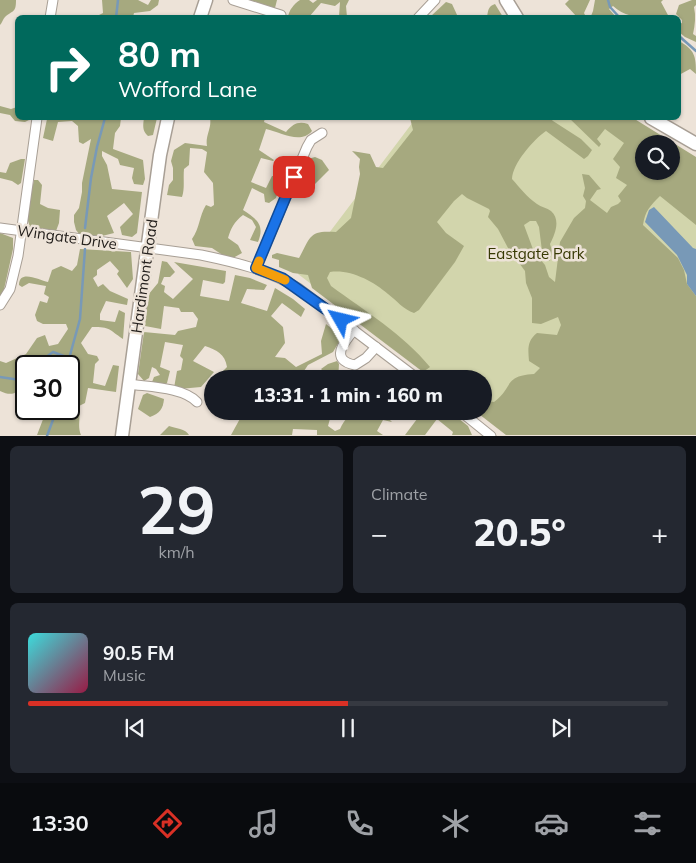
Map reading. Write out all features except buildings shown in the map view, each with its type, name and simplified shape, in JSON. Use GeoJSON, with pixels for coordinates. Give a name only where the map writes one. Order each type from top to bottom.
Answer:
{"type":"FeatureCollection","features":[{"type":"Feature","properties":{"kind":"street"},"geometry":{"type":"LineString","coordinates":[[50,15],[53,0]]}},
{"type":"Feature","properties":{"kind":"street"},"geometry":{"type":"LineString","coordinates":[[201,15],[206,0]]}},
{"type":"Feature","properties":{"kind":"street"},"geometry":{"type":"LineString","coordinates":[[233,0],[281,14]]}},
{"type":"Feature","properties":{"kind":"street"},"geometry":{"type":"LineString","coordinates":[[421,15],[435,0]]}},
{"type":"Feature","properties":{"kind":"street"},"geometry":{"type":"LineString","coordinates":[[506,0],[515,15]]}},
{"type":"Feature","properties":{"kind":"street"},"geometry":{"type":"LineString","coordinates":[[0,305],[5,300],[13,277],[37,120]]}},
{"type":"Feature","properties":{"kind":"street","name":"Hardimont Road"},"geometry":{"type":"LineString","coordinates":[[122,436],[160,155],[168,120]]}},
{"type":"Feature","properties":{"kind":"street"},"geometry":{"type":"LineString","coordinates":[[654,120],[696,144]]}},
{"type":"Feature","properties":{"kind":"street"},"geometry":{"type":"LineString","coordinates":[[256,268],[307,147],[311,140],[322,133]]}},
{"type":"Feature","properties":{"kind":"street","name":"Wingate Drive"},"geometry":{"type":"LineString","coordinates":[[0,228],[230,260],[256,268],[282,278],[298,288],[406,370]]}},
{"type":"Feature","properties":{"kind":"street"},"geometry":{"type":"LineString","coordinates":[[354,330],[340,349],[340,355],[344,360],[355,364],[360,362],[376,347]]}},
{"type":"Feature","properties":{"kind":"street"},"geometry":{"type":"LineString","coordinates":[[129,384],[180,392],[191,396],[197,402]]}},
{"type":"Feature","properties":{"kind":"street"},"geometry":{"type":"LineString","coordinates":[[469,420],[480,432],[491,436]]}},
{"type":"Feature","properties":{"kind":"green space"},"geometry":{"type":"Polygon","coordinates":[[[0,0],[16,0],[16,4],[15,9],[5,17],[0,25],[0,0]]]}},
{"type":"Feature","properties":{"kind":"green space"},"geometry":{"type":"Polygon","coordinates":[[[102,0],[138,0],[148,5],[151,0],[159,0],[158,5],[150,11],[134,13],[134,15],[99,15],[103,13],[102,0]]]}},
{"type":"Feature","properties":{"kind":"green space"},"geometry":{"type":"Polygon","coordinates":[[[250,0],[277,0],[275,8],[250,0]]]}},
{"type":"Feature","properties":{"kind":"green space"},"geometry":{"type":"Polygon","coordinates":[[[300,0],[309,0],[313,3],[317,0],[349,0],[346,6],[347,15],[339,15],[340,2],[335,6],[321,3],[311,15],[288,15],[300,0]]]}},
{"type":"Feature","properties":{"kind":"green space"},"geometry":{"type":"Polygon","coordinates":[[[569,0],[590,0],[584,13],[585,15],[575,15],[565,4],[569,0]]]}},
{"type":"Feature","properties":{"kind":"green space"},"geometry":{"type":"Polygon","coordinates":[[[595,0],[663,0],[661,2],[668,15],[628,15],[613,6],[609,9],[614,15],[591,15],[595,0]]]}},
{"type":"Feature","properties":{"kind":"green space"},"geometry":{"type":"Polygon","coordinates":[[[696,0],[693,34],[696,36],[696,42],[681,34],[681,15],[676,14],[679,5],[696,0]]]}},
{"type":"Feature","properties":{"kind":"green space"},"geometry":{"type":"Polygon","coordinates":[[[446,2],[452,4],[457,15],[432,15],[446,2]]]}},
{"type":"Feature","properties":{"kind":"green space"},"geometry":{"type":"Polygon","coordinates":[[[495,4],[502,15],[487,15],[490,7],[495,4]]]}},
{"type":"Feature","properties":{"kind":"green space"},"geometry":{"type":"Polygon","coordinates":[[[681,42],[694,54],[696,74],[690,69],[681,74],[681,42]]]}},
{"type":"Feature","properties":{"kind":"green space"},"geometry":{"type":"Polygon","coordinates":[[[0,106],[11,109],[15,108],[15,120],[28,120],[25,122],[15,121],[10,115],[0,113],[0,106]]]}},
{"type":"Feature","properties":{"kind":"green space"},"geometry":{"type":"Polygon","coordinates":[[[47,120],[121,120],[120,126],[115,133],[113,149],[143,160],[145,179],[143,185],[134,184],[132,178],[134,168],[120,165],[118,159],[102,151],[102,156],[107,165],[112,189],[142,192],[137,233],[132,237],[122,235],[120,227],[133,214],[124,203],[107,216],[114,233],[102,236],[80,235],[76,230],[74,215],[79,208],[91,139],[83,144],[79,142],[78,126],[72,121],[58,122],[53,141],[43,138],[47,120]]]}},
{"type":"Feature","properties":{"kind":"green space"},"geometry":{"type":"Polygon","coordinates":[[[144,120],[157,120],[153,135],[148,136],[143,125],[144,120]]]}},
{"type":"Feature","properties":{"kind":"green space"},"geometry":{"type":"Polygon","coordinates":[[[210,120],[264,120],[264,122],[286,132],[298,123],[308,124],[312,131],[302,137],[296,137],[266,129],[259,150],[274,160],[261,158],[251,182],[266,188],[272,176],[277,176],[278,192],[276,198],[269,203],[265,202],[264,194],[252,188],[243,210],[258,223],[261,231],[260,236],[258,242],[250,240],[256,227],[252,220],[243,215],[233,225],[228,238],[238,245],[242,253],[233,258],[224,256],[212,248],[195,246],[192,239],[197,231],[206,205],[211,207],[214,205],[213,183],[204,172],[207,152],[202,149],[190,148],[189,165],[184,169],[182,197],[167,195],[169,185],[173,180],[171,161],[174,150],[185,143],[207,146],[210,120]]]}},
{"type":"Feature","properties":{"kind":"green space","name":"Eastgate Park"},"geometry":{"type":"Polygon","coordinates":[[[410,120],[552,120],[581,139],[592,150],[588,156],[584,159],[546,131],[524,152],[516,166],[512,179],[537,204],[551,211],[556,219],[555,232],[550,244],[552,251],[550,261],[543,259],[539,227],[536,221],[530,221],[524,225],[534,252],[545,265],[549,277],[555,282],[560,242],[574,218],[585,208],[586,201],[583,196],[585,188],[582,174],[589,175],[601,189],[597,190],[590,200],[607,213],[611,207],[621,201],[618,196],[627,185],[616,178],[620,167],[613,159],[624,143],[605,129],[597,139],[601,144],[599,147],[571,120],[636,120],[660,135],[635,135],[635,180],[680,180],[680,147],[696,157],[696,225],[660,196],[648,209],[643,225],[678,258],[684,270],[687,284],[696,296],[696,435],[506,435],[487,420],[492,420],[492,402],[500,397],[513,380],[524,375],[534,374],[540,368],[529,361],[528,349],[534,336],[537,333],[557,335],[561,325],[558,317],[541,324],[532,323],[532,298],[526,283],[525,271],[488,217],[489,209],[462,194],[437,222],[446,233],[464,246],[455,262],[419,310],[414,313],[410,312],[375,285],[353,274],[330,272],[327,278],[331,286],[408,344],[430,367],[426,370],[420,370],[312,288],[308,275],[293,273],[279,267],[279,260],[272,258],[272,255],[277,253],[299,258],[312,236],[321,232],[336,232],[351,218],[360,174],[360,159],[352,151],[370,154],[376,167],[383,168],[413,130],[410,120]]]}},
{"type":"Feature","properties":{"kind":"green space","name":"Eastgate Park"},"geometry":{"type":"Polygon","coordinates":[[[414,120],[624,120],[636,135],[635,180],[680,180],[680,168],[696,162],[696,412],[492,411],[492,370],[424,370],[298,274],[414,120]]]}},
{"type":"Feature","properties":{"kind":"green space"},"geometry":{"type":"Polygon","coordinates":[[[315,157],[322,160],[329,170],[315,184],[302,180],[302,174],[308,159],[315,157]]]}},
{"type":"Feature","properties":{"kind":"green space"},"geometry":{"type":"Polygon","coordinates":[[[25,159],[21,183],[18,185],[12,181],[0,178],[0,172],[6,173],[10,163],[25,159]]]}},
{"type":"Feature","properties":{"kind":"green space"},"geometry":{"type":"Polygon","coordinates":[[[34,180],[38,180],[42,185],[40,204],[48,208],[60,210],[56,231],[32,229],[29,224],[27,212],[34,180]]]}},
{"type":"Feature","properties":{"kind":"green space"},"geometry":{"type":"Polygon","coordinates":[[[0,233],[13,238],[13,249],[3,294],[0,299],[0,233]]]}},
{"type":"Feature","properties":{"kind":"green space"},"geometry":{"type":"Polygon","coordinates":[[[80,249],[131,252],[133,279],[127,288],[117,274],[119,271],[110,261],[97,270],[97,275],[93,278],[98,287],[103,284],[110,291],[128,299],[127,305],[106,301],[100,314],[100,320],[115,322],[119,310],[125,313],[123,339],[106,328],[92,327],[81,343],[88,354],[97,356],[99,360],[95,364],[93,383],[105,386],[113,365],[119,366],[116,392],[88,388],[85,403],[80,406],[80,355],[24,355],[37,338],[45,335],[49,346],[58,344],[68,329],[66,324],[43,324],[37,321],[35,315],[40,301],[47,303],[49,297],[44,294],[46,286],[29,283],[22,287],[19,285],[20,280],[26,276],[48,282],[52,270],[61,266],[72,271],[77,265],[80,249]]]}},
{"type":"Feature","properties":{"kind":"green space"},"geometry":{"type":"Polygon","coordinates":[[[162,261],[167,262],[175,272],[170,277],[164,277],[161,284],[165,286],[164,292],[173,299],[193,279],[174,262],[226,271],[223,284],[203,280],[200,296],[229,301],[235,275],[250,278],[267,285],[264,290],[247,289],[241,303],[267,311],[275,288],[305,309],[301,317],[282,303],[271,316],[283,327],[285,343],[275,357],[285,358],[296,367],[322,354],[321,341],[326,324],[342,337],[333,352],[308,365],[305,370],[224,370],[227,367],[220,353],[205,346],[193,361],[210,370],[204,370],[204,384],[201,387],[179,389],[174,388],[177,371],[181,370],[183,359],[180,356],[183,345],[165,342],[160,367],[170,371],[167,383],[165,385],[152,382],[154,377],[160,375],[152,367],[149,378],[144,381],[138,374],[144,332],[175,335],[178,331],[196,327],[198,319],[193,312],[181,312],[179,308],[164,306],[161,329],[145,326],[148,295],[158,283],[162,261]]]}},
{"type":"Feature","properties":{"kind":"green space"},"geometry":{"type":"Polygon","coordinates":[[[15,359],[15,393],[11,394],[0,391],[0,361],[6,363],[15,359]]]}},
{"type":"Feature","properties":{"kind":"green space"},"geometry":{"type":"Polygon","coordinates":[[[337,361],[339,370],[321,369],[337,361]]]}},
{"type":"Feature","properties":{"kind":"green space"},"geometry":{"type":"Polygon","coordinates":[[[147,393],[164,399],[160,410],[150,417],[138,409],[143,395],[147,393]]]}},
{"type":"Feature","properties":{"kind":"green space"},"geometry":{"type":"Polygon","coordinates":[[[43,420],[80,420],[81,435],[37,435],[43,420]]]}},
{"type":"Feature","properties":{"kind":"green space"},"geometry":{"type":"Polygon","coordinates":[[[239,420],[330,420],[328,426],[335,431],[340,429],[345,420],[383,420],[377,431],[383,435],[317,435],[317,430],[293,429],[292,435],[231,435],[239,420]]]}},
{"type":"Feature","properties":{"kind":"green space"},"geometry":{"type":"Polygon","coordinates":[[[416,420],[436,420],[425,435],[405,435],[416,420]]]}},
{"type":"Feature","properties":{"kind":"green space"},"geometry":{"type":"Polygon","coordinates":[[[438,420],[460,420],[468,426],[472,435],[452,435],[453,432],[438,420]]]}},
{"type":"Feature","properties":{"kind":"green space"},"geometry":{"type":"Polygon","coordinates":[[[169,426],[183,430],[189,435],[160,435],[169,426]]]}},
{"type":"Feature","properties":{"kind":"water"},"geometry":{"type":"Polygon","coordinates":[[[654,207],[696,249],[696,296],[687,284],[687,275],[677,255],[645,222],[649,210],[654,207]]]}},
{"type":"Feature","properties":{"kind":"waterway"},"geometry":{"type":"LineString","coordinates":[[116,15],[118,0]]}},
{"type":"Feature","properties":{"kind":"waterway"},"geometry":{"type":"LineString","coordinates":[[608,0],[610,7],[617,15]]}},
{"type":"Feature","properties":{"kind":"waterway"},"geometry":{"type":"LineString","coordinates":[[681,38],[696,51]]}},
{"type":"Feature","properties":{"kind":"waterway"},"geometry":{"type":"LineString","coordinates":[[85,228],[91,178],[104,120]]}},
{"type":"Feature","properties":{"kind":"waterway"},"geometry":{"type":"LineString","coordinates":[[70,355],[80,319],[85,249]]}},
{"type":"Feature","properties":{"kind":"waterway"},"geometry":{"type":"LineString","coordinates":[[49,355],[53,352],[61,355]]}},
{"type":"Feature","properties":{"kind":"waterway"},"geometry":{"type":"LineString","coordinates":[[0,377],[15,379]]}},
{"type":"Feature","properties":{"kind":"waterway"},"geometry":{"type":"LineString","coordinates":[[47,436],[53,420]]}},
{"type":"Feature","properties":{"kind":"slow traffic"},"geometry":{"type":"LineString","coordinates":[[259,261],[256,268],[285,280]]}},
{"type":"Feature","properties":{"kind":"route"},"geometry":{"type":"LineString","coordinates":[[294,177],[256,268],[282,278],[341,320]]}}]}
